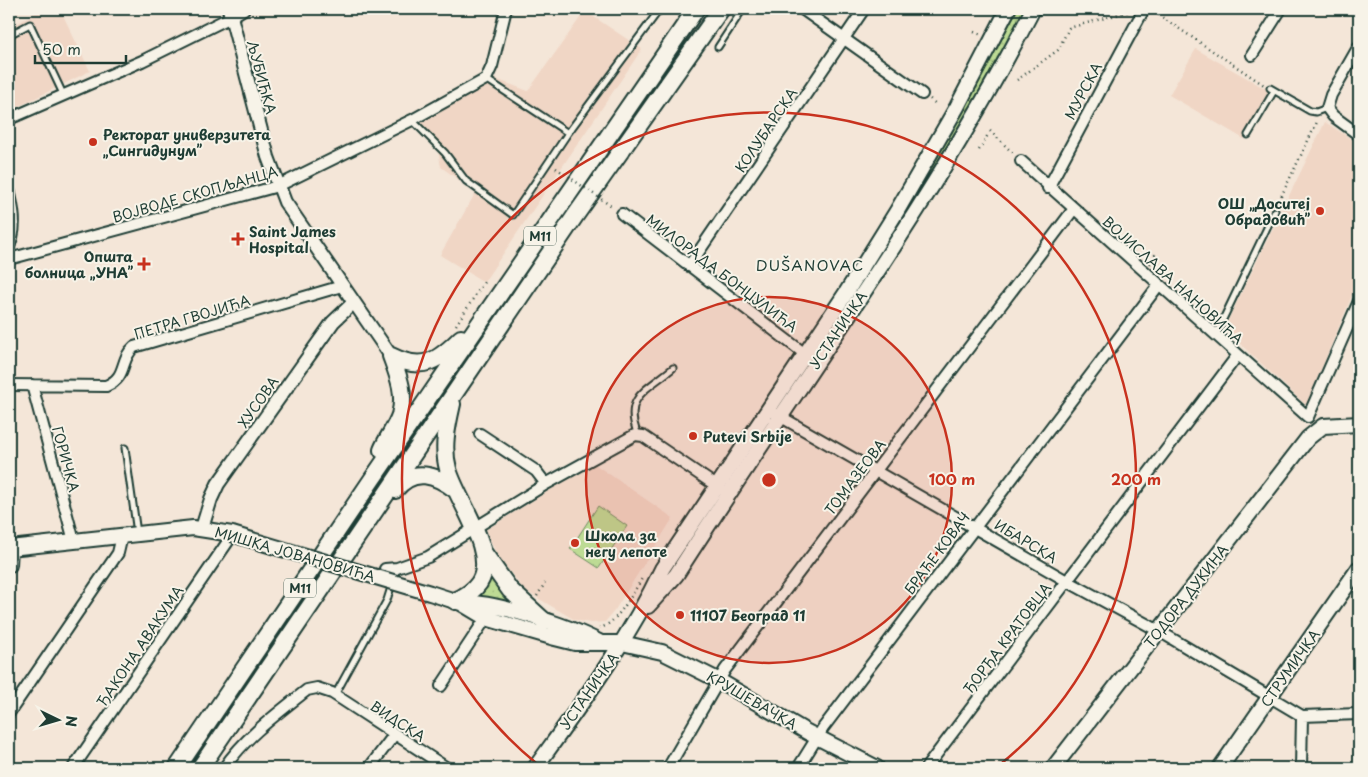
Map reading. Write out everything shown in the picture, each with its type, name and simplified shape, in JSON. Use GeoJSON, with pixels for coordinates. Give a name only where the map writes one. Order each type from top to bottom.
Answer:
{"type":"FeatureCollection","features":[{"type":"Feature","properties":{"kind":"highway","name":"M11"},"geometry":{"type":"LineString","coordinates":[[177,768],[373,478],[696,9]]}},
{"type":"Feature","properties":{"kind":"highway","name":"M11"},"geometry":{"type":"LineString","coordinates":[[200,768],[575,216],[721,9]]}},
{"type":"Feature","properties":{"kind":"highway"},"geometry":{"type":"LineString","coordinates":[[694,49],[729,9]]}},
{"type":"Feature","properties":{"kind":"highway"},"geometry":{"type":"LineString","coordinates":[[391,356],[412,364],[428,362],[447,352],[466,332],[478,325]]}},
{"type":"Feature","properties":{"kind":"highway"},"geometry":{"type":"LineString","coordinates":[[373,478],[377,462],[402,406],[400,384],[391,356]]}},
{"type":"Feature","properties":{"kind":"highway"},"geometry":{"type":"LineString","coordinates":[[454,395],[444,448],[448,469],[456,490],[475,527],[483,552],[484,568],[481,581],[458,602]]}},
{"type":"Feature","properties":{"kind":"highway"},"geometry":{"type":"LineString","coordinates":[[370,517],[398,487],[413,477],[433,476],[456,490]]}},
{"type":"Feature","properties":{"kind":"highway"},"geometry":{"type":"LineString","coordinates":[[483,552],[510,590],[544,621]]}},
{"type":"Feature","properties":{"kind":"main road","name":"УСТАНИЧКА"},"geometry":{"type":"LineString","coordinates":[[774,413],[805,354],[897,211],[957,108],[1008,9]]}},
{"type":"Feature","properties":{"kind":"main road","name":"УСТАНИЧКА"},"geometry":{"type":"LineString","coordinates":[[535,768],[622,643],[641,612],[662,569],[722,490],[935,183],[978,113],[1033,9]]}},
{"type":"Feature","properties":{"kind":"main road","name":"ТОДОРА ДУКИНА"},"geometry":{"type":"LineString","coordinates":[[1054,768],[1308,438],[1322,427],[1359,424]]}},
{"type":"Feature","properties":{"kind":"main road","name":"МИШКА ЈОВАНОВИЋА"},"geometry":{"type":"LineString","coordinates":[[10,548],[202,528],[458,602]]}},
{"type":"Feature","properties":{"kind":"main road"},"geometry":{"type":"LineString","coordinates":[[9,565],[10,548]]}},
{"type":"Feature","properties":{"kind":"main road","name":"СТРУМИЧКА"},"geometry":{"type":"LineString","coordinates":[[1220,768],[1359,568]]}},
{"type":"Feature","properties":{"kind":"main road","name":"КРУШЕВАЧКА"},"geometry":{"type":"LineString","coordinates":[[458,602],[486,618],[573,642],[622,643],[662,652],[718,680],[817,737],[877,768]]}},
{"type":"Feature","properties":{"kind":"main road"},"geometry":{"type":"LineString","coordinates":[[458,602],[482,603],[578,632],[599,642]]}},
{"type":"Feature","properties":{"kind":"street"},"geometry":{"type":"LineString","coordinates":[[9,119],[142,61],[230,13],[244,9]]}},
{"type":"Feature","properties":{"kind":"street"},"geometry":{"type":"LineString","coordinates":[[486,79],[492,66],[506,9]]}},
{"type":"Feature","properties":{"kind":"street"},"geometry":{"type":"LineString","coordinates":[[802,9],[922,94]]}},
{"type":"Feature","properties":{"kind":"street","name":"КОЛУБАРСКА"},"geometry":{"type":"LineString","coordinates":[[689,266],[864,9]]}},
{"type":"Feature","properties":{"kind":"street","name":"МУРСКА"},"geometry":{"type":"LineString","coordinates":[[1048,188],[1144,9]]}},
{"type":"Feature","properties":{"kind":"street"},"geometry":{"type":"LineString","coordinates":[[1252,55],[1281,9]]}},
{"type":"Feature","properties":{"kind":"street","name":"ЉУБИЋКА"},"geometry":{"type":"LineString","coordinates":[[230,13],[278,186],[285,202],[391,356]]}},
{"type":"Feature","properties":{"kind":"street"},"geometry":{"type":"LineString","coordinates":[[1359,46],[1325,109],[1359,135]]}},
{"type":"Feature","properties":{"kind":"street","name":"ВОЈВОДЕ СКОПЉАНЦА"},"geometry":{"type":"LineString","coordinates":[[9,256],[278,186],[412,120],[486,79]]}},
{"type":"Feature","properties":{"kind":"street","name":"ВОЈИСЛАВА НАНОВИЋА"},"geometry":{"type":"LineString","coordinates":[[1021,161],[1048,188],[1308,418],[1359,301]]}},
{"type":"Feature","properties":{"kind":"street","name":"ТОМАЗЕОВА"},"geometry":{"type":"LineString","coordinates":[[668,768],[718,680],[1073,210]]}},
{"type":"Feature","properties":{"kind":"street","name":"МИЛОРАДА БОНЏУЛИЋА"},"geometry":{"type":"LineString","coordinates":[[622,214],[805,354]]}},
{"type":"Feature","properties":{"kind":"street","name":"ПЕТРА ГВОЈИЋА"},"geometry":{"type":"LineString","coordinates":[[9,385],[106,386],[122,374],[128,354],[134,347],[342,286]]}},
{"type":"Feature","properties":{"kind":"street","name":"БРАЋЕ КОВАЧ"},"geometry":{"type":"LineString","coordinates":[[798,768],[817,737],[1158,286]]}},
{"type":"Feature","properties":{"kind":"street","name":"ХУСОВА"},"geometry":{"type":"LineString","coordinates":[[202,528],[218,484],[333,322],[353,303]]}},
{"type":"Feature","properties":{"kind":"street","name":"ЂОРЂА КРАТОВЦА"},"geometry":{"type":"LineString","coordinates":[[926,768],[1237,356]]}},
{"type":"Feature","properties":{"kind":"street","name":"ГОРИЧКА"},"geometry":{"type":"LineString","coordinates":[[32,385],[74,540]]}},
{"type":"Feature","properties":{"kind":"street","name":"ИБАРСКА"},"geometry":{"type":"LineString","coordinates":[[774,413],[1067,581],[1159,631],[1302,716]]}},
{"type":"Feature","properties":{"kind":"street"},"geometry":{"type":"LineString","coordinates":[[480,434],[536,471],[546,484]]}},
{"type":"Feature","properties":{"kind":"street"},"geometry":{"type":"LineString","coordinates":[[639,435],[722,490]]}},
{"type":"Feature","properties":{"kind":"street","name":"МИШКА ЈОВАНОВИЋА"},"geometry":{"type":"LineString","coordinates":[[384,569],[397,568],[428,557],[546,484],[630,437],[639,435]]}},
{"type":"Feature","properties":{"kind":"street"},"geometry":{"type":"LineString","coordinates":[[9,713],[118,553],[122,536]]}},
{"type":"Feature","properties":{"kind":"street","name":"ЂАКОНА АВАКУМА"},"geometry":{"type":"LineString","coordinates":[[73,768],[230,537]]}},
{"type":"Feature","properties":{"kind":"street"},"geometry":{"type":"LineString","coordinates":[[441,686],[486,618]]}},
{"type":"Feature","properties":{"kind":"street","name":"ВИДСКА"},"geometry":{"type":"LineString","coordinates":[[224,768],[239,748],[307,690],[324,689],[394,736],[447,768]]}},
{"type":"Feature","properties":{"kind":"street"},"geometry":{"type":"LineString","coordinates":[[1301,768],[1302,716],[1359,714]]}},
{"type":"Feature","properties":{"kind":"street"},"geometry":{"type":"LineString","coordinates":[[369,768],[394,736]]}},
{"type":"Feature","properties":{"kind":"lane"},"geometry":{"type":"LineString","coordinates":[[412,120],[446,153],[466,181],[513,215],[568,133],[660,9]]}},
{"type":"Feature","properties":{"kind":"lane"},"geometry":{"type":"LineString","coordinates":[[718,47],[743,9]]}},
{"type":"Feature","properties":{"kind":"lane"},"geometry":{"type":"LineString","coordinates":[[9,35],[30,24],[63,94]]}},
{"type":"Feature","properties":{"kind":"lane"},"geometry":{"type":"LineString","coordinates":[[486,79],[568,133]]}},
{"type":"Feature","properties":{"kind":"lane"},"geometry":{"type":"LineString","coordinates":[[1248,134],[1272,90],[1310,111],[1325,109]]}},
{"type":"Feature","properties":{"kind":"lane"},"geometry":{"type":"LineString","coordinates":[[9,179],[16,223],[14,241],[9,256]]}},
{"type":"Feature","properties":{"kind":"lane"},"geometry":{"type":"LineString","coordinates":[[1214,336],[1275,211]]}},
{"type":"Feature","properties":{"kind":"lane"},"geometry":{"type":"LineString","coordinates":[[639,435],[632,416],[632,407],[636,399],[673,368]]}},
{"type":"Feature","properties":{"kind":"lane"},"geometry":{"type":"LineString","coordinates":[[125,448],[137,534]]}},
{"type":"Feature","properties":{"kind":"lane"},"geometry":{"type":"LineString","coordinates":[[335,696],[387,600],[397,568]]}},
{"type":"Feature","properties":{"kind":"path"},"geometry":{"type":"LineString","coordinates":[[1017,80],[1058,50],[1069,28],[1137,9]]}},
{"type":"Feature","properties":{"kind":"path"},"geometry":{"type":"LineString","coordinates":[[1148,9],[1272,90]]}},
{"type":"Feature","properties":{"kind":"path"},"geometry":{"type":"LineString","coordinates":[[1275,211],[1325,109]]}},
{"type":"Feature","properties":{"kind":"path"},"geometry":{"type":"LineString","coordinates":[[979,150],[990,132],[1021,161]]}},
{"type":"Feature","properties":{"kind":"path"},"geometry":{"type":"LineString","coordinates":[[556,168],[611,206]]}},
{"type":"Feature","properties":{"kind":"path"},"geometry":{"type":"LineString","coordinates":[[452,330],[484,282]]}},
{"type":"Feature","properties":{"kind":"path"},"geometry":{"type":"LineString","coordinates":[[596,628],[608,625],[620,612],[646,571]]}},
{"type":"Feature","properties":{"kind":"path"},"geometry":{"type":"LineString","coordinates":[[533,601],[545,583]]}},
{"type":"Feature","properties":{"kind":"shaded area"},"geometry":{"type":"Polygon","coordinates":[[[43,9],[60,9],[90,71],[9,111],[9,28],[43,9]]]}},
{"type":"Feature","properties":{"kind":"shaded area"},"geometry":{"type":"Polygon","coordinates":[[[585,11],[642,49],[484,282],[440,255],[476,192],[441,167],[438,150],[412,125],[493,78],[528,91],[585,11]]]}},
{"type":"Feature","properties":{"kind":"shaded area"},"geometry":{"type":"Polygon","coordinates":[[[1196,49],[1271,92],[1244,139],[1169,95],[1196,49]]]}},
{"type":"Feature","properties":{"kind":"shaded area","name":"ОШ „Доситеј Обрадовић”"},"geometry":{"type":"Polygon","coordinates":[[[1325,122],[1359,144],[1359,279],[1306,405],[1224,329],[1325,122]]]}},
{"type":"Feature","properties":{"kind":"shaded area","name":"Школа за негу лепоте"},"geometry":{"type":"Polygon","coordinates":[[[593,463],[673,518],[615,610],[605,622],[591,623],[575,620],[524,590],[497,555],[486,530],[593,463]]]}},
{"type":"Feature","properties":{"kind":"green space"},"geometry":{"type":"Polygon","coordinates":[[[1018,9],[1026,9],[955,139],[901,222],[899,221],[950,134],[1018,9]]]}},
{"type":"Feature","properties":{"kind":"green space"},"geometry":{"type":"Polygon","coordinates":[[[598,506],[627,526],[599,568],[570,549],[598,506]]]}},
{"type":"Feature","properties":{"kind":"green space"},"geometry":{"type":"Polygon","coordinates":[[[490,575],[523,610],[476,595],[490,575]]]}},
{"type":"Feature","properties":{"kind":"place","name":"Ректорат универзитета „Сингидунум”"},"geometry":{"type":"Point","coordinates":[93,142]}},
{"type":"Feature","properties":{"kind":"place","name":"ОШ „Доситеј Обрадовић”"},"geometry":{"type":"Point","coordinates":[1320,211]}},
{"type":"Feature","properties":{"kind":"place","name":"Saint James Hospital"},"geometry":{"type":"Point","coordinates":[238,239]}},
{"type":"Feature","properties":{"kind":"place","name":"Општа болница „УНА”"},"geometry":{"type":"Point","coordinates":[144,264]}},
{"type":"Feature","properties":{"kind":"place","name":"Putevi Srbije"},"geometry":{"type":"Point","coordinates":[693,436]}},
{"type":"Feature","properties":{"kind":"place","name":"Школа за негу лепоте"},"geometry":{"type":"Point","coordinates":[575,543]}},
{"type":"Feature","properties":{"kind":"place","name":"11107 Београд 11"},"geometry":{"type":"Point","coordinates":[680,615]}},
{"type":"Feature","properties":{"kind":"district","name":"DUŠANOVAC"},"geometry":{"type":"Point","coordinates":[810,264]}}]}
